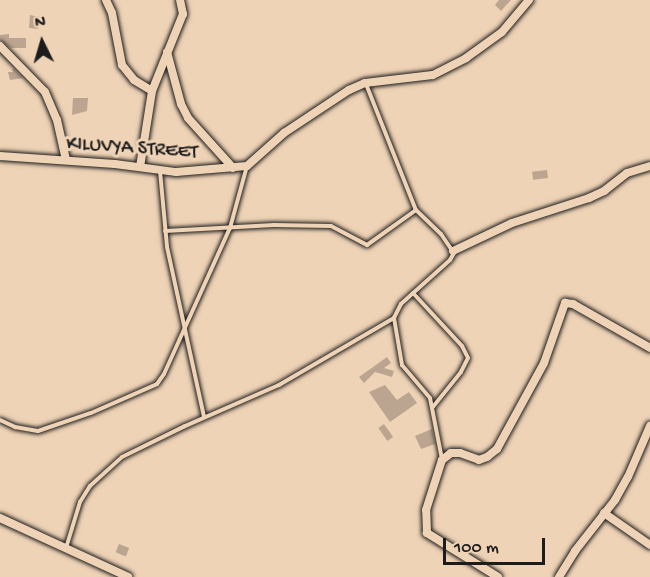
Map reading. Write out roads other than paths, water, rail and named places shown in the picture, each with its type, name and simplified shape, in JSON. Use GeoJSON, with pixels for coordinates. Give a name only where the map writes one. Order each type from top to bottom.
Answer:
{"type":"FeatureCollection","features":[{"type":"Feature","properties":{"kind":"street"},"geometry":{"type":"LineString","coordinates":[[106,0],[112,13],[122,65],[134,80],[152,91]]}},
{"type":"Feature","properties":{"kind":"street"},"geometry":{"type":"LineString","coordinates":[[140,167],[152,91],[183,14],[180,0]]}},
{"type":"Feature","properties":{"kind":"street","name":"KILUVYA STREET"},"geometry":{"type":"LineString","coordinates":[[0,156],[203,172],[247,165],[284,133],[349,90],[365,83],[417,78],[446,69],[489,43],[529,0]]}},
{"type":"Feature","properties":{"kind":"street"},"geometry":{"type":"LineString","coordinates":[[0,46],[45,92],[57,120],[66,160]]}},
{"type":"Feature","properties":{"kind":"street"},"geometry":{"type":"LineString","coordinates":[[166,52],[181,104],[188,118],[233,168]]}},
{"type":"Feature","properties":{"kind":"street"},"geometry":{"type":"LineString","coordinates":[[453,251],[512,223],[589,198],[604,191],[627,173],[650,165]]}},
{"type":"Feature","properties":{"kind":"street"},"geometry":{"type":"LineString","coordinates":[[498,577],[427,533],[426,510],[442,460],[451,453],[460,453],[479,460],[497,449],[543,363],[566,303],[573,304],[650,348]]}},
{"type":"Feature","properties":{"kind":"street"},"geometry":{"type":"LineString","coordinates":[[559,577],[628,477],[650,426]]}},
{"type":"Feature","properties":{"kind":"street"},"geometry":{"type":"LineString","coordinates":[[604,513],[650,545]]}},
{"type":"Feature","properties":{"kind":"street"},"geometry":{"type":"LineString","coordinates":[[0,518],[128,577]]}},
{"type":"Feature","properties":{"kind":"lane"},"geometry":{"type":"LineString","coordinates":[[365,83],[372,96],[405,190],[416,210],[453,251],[450,260],[396,310],[394,318],[402,365],[427,391],[433,407],[442,460]]}},
{"type":"Feature","properties":{"kind":"lane"},"geometry":{"type":"LineString","coordinates":[[0,420],[15,427],[38,430],[91,413],[157,384],[167,368],[230,228],[247,165]]}},
{"type":"Feature","properties":{"kind":"lane"},"geometry":{"type":"LineString","coordinates":[[159,170],[165,231],[204,417]]}},
{"type":"Feature","properties":{"kind":"lane"},"geometry":{"type":"LineString","coordinates":[[165,231],[274,225],[331,226],[367,245],[416,210]]}},
{"type":"Feature","properties":{"kind":"lane"},"geometry":{"type":"LineString","coordinates":[[413,293],[462,346],[468,358],[461,372],[433,407]]}},
{"type":"Feature","properties":{"kind":"lane"},"geometry":{"type":"LineString","coordinates":[[66,548],[80,502],[90,486],[105,471],[141,446],[279,385],[394,318]]}}]}
